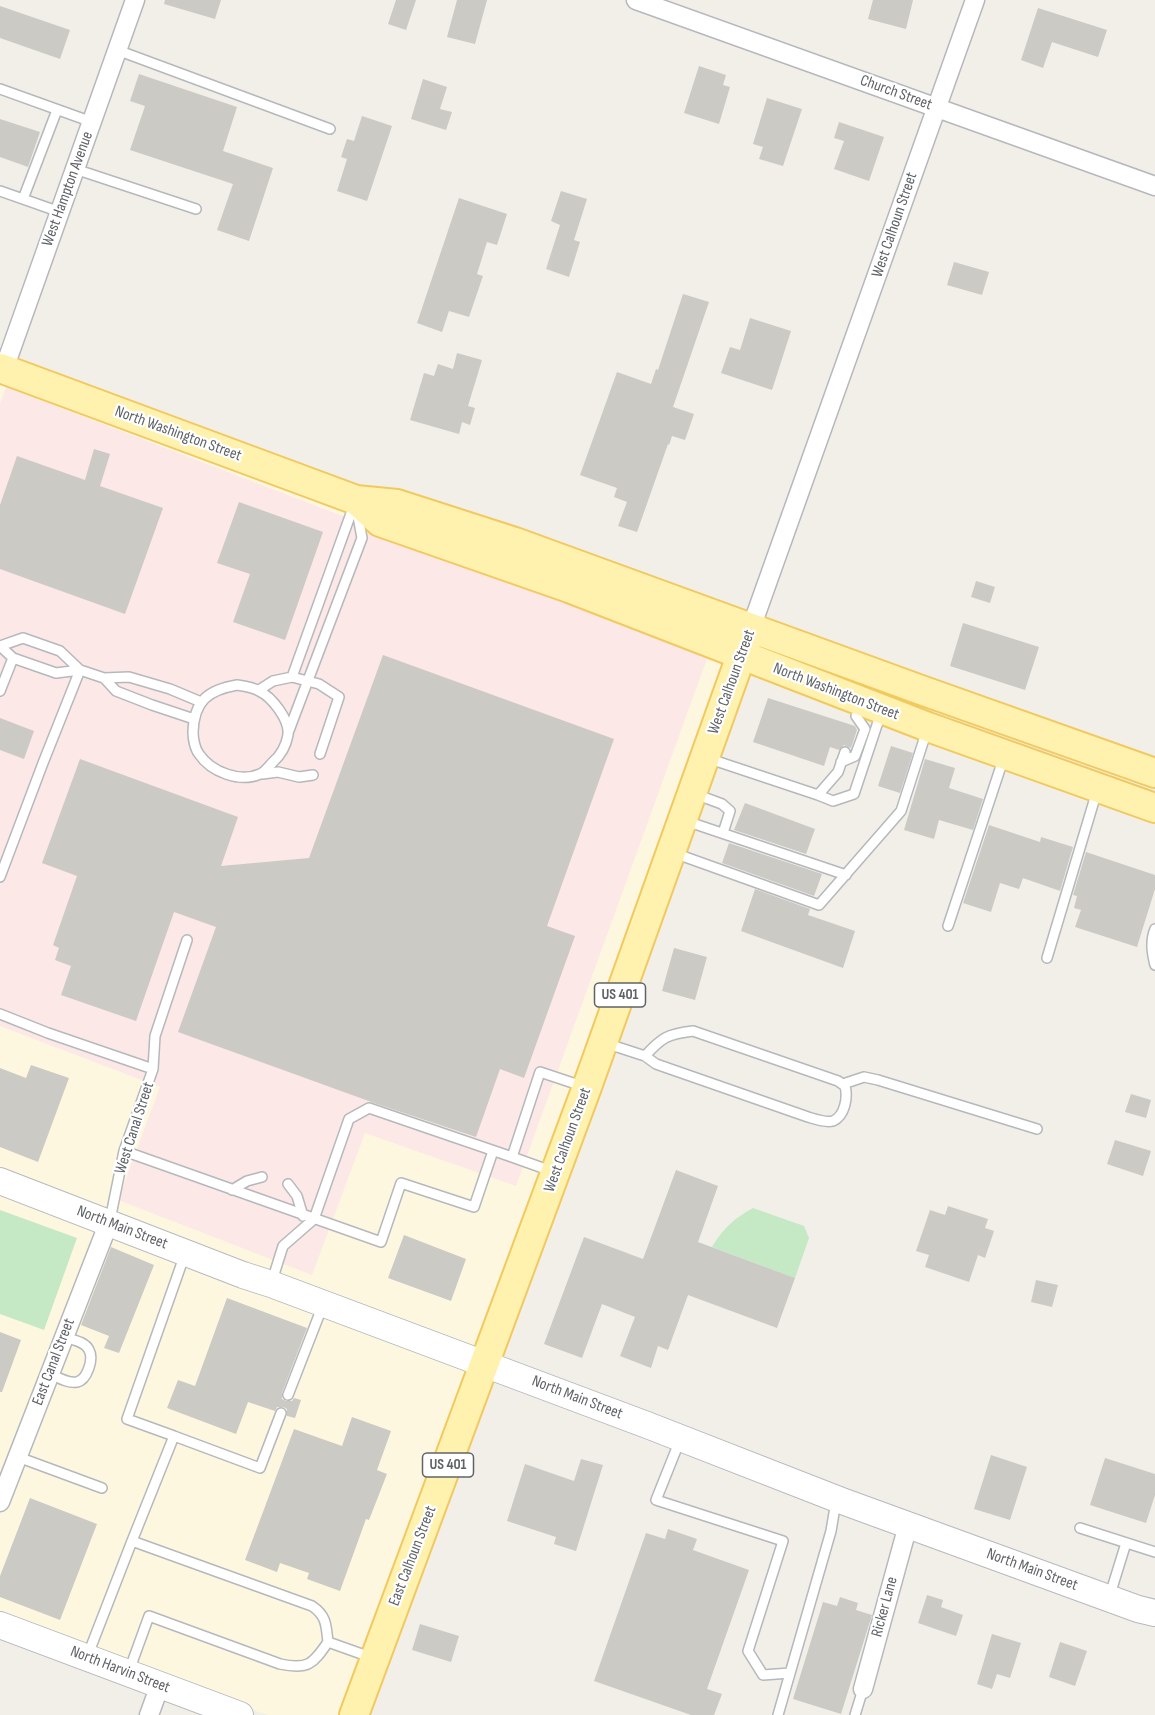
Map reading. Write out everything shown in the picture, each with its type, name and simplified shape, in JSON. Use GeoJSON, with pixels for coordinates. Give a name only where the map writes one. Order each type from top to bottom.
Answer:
{"type":"FeatureCollection","features":[{"type":"Feature","properties":{"kind":"main road","name":"North Washington Street"},"geometry":{"type":"LineString","coordinates":[[1,372],[356,500],[397,504],[515,542],[1155,773]]}},
{"type":"Feature","properties":{"kind":"main road","name":"North Washington Street"},"geometry":{"type":"LineString","coordinates":[[356,500],[380,522],[569,588],[742,656],[863,713],[928,728],[1155,808]]}},
{"type":"Feature","properties":{"kind":"main road","name":"West Calhoun Street"},"geometry":{"type":"LineString","coordinates":[[486,1364],[751,628]]}},
{"type":"Feature","properties":{"kind":"main road","name":"North Main Street"},"geometry":{"type":"LineString","coordinates":[[0,1181],[837,1499],[1138,1609],[1155,1613]]}},
{"type":"Feature","properties":{"kind":"main road","name":"East Calhoun Street"},"geometry":{"type":"LineString","coordinates":[[354,1715],[408,1566],[486,1364]]}},
{"type":"Feature","properties":{"kind":"main road","name":"North Harvin Street"},"geometry":{"type":"LineString","coordinates":[[0,1625],[240,1715]]}},
{"type":"Feature","properties":{"kind":"street","name":"West Hampton Avenue"},"geometry":{"type":"LineString","coordinates":[[1,372],[135,0]]}},
{"type":"Feature","properties":{"kind":"street","name":"Church Street"},"geometry":{"type":"LineString","coordinates":[[636,0],[1155,186]]}},
{"type":"Feature","properties":{"kind":"street","name":"West Calhoun Street"},"geometry":{"type":"LineString","coordinates":[[751,628],[975,0]]}},
{"type":"Feature","properties":{"kind":"street","name":"East Canal Street"},"geometry":{"type":"LineString","coordinates":[[0,1502],[109,1222]]}},
{"type":"Feature","properties":{"kind":"street","name":"Ricker Lane"},"geometry":{"type":"LineString","coordinates":[[863,1689],[908,1525]]}},
{"type":"Feature","properties":{"kind":"street"},"geometry":{"type":"LineString","coordinates":[[149,1715],[160,1685]]}},
{"type":"Feature","properties":{"kind":"lane"},"geometry":{"type":"LineString","coordinates":[[117,50],[330,129]]}},
{"type":"Feature","properties":{"kind":"lane"},"geometry":{"type":"LineString","coordinates":[[0,89],[92,122]]}},
{"type":"Feature","properties":{"kind":"lane"},"geometry":{"type":"LineString","coordinates":[[23,199],[57,110]]}},
{"type":"Feature","properties":{"kind":"lane"},"geometry":{"type":"LineString","coordinates":[[75,169],[196,209]]}},
{"type":"Feature","properties":{"kind":"lane"},"geometry":{"type":"LineString","coordinates":[[0,191],[60,212]]}},
{"type":"Feature","properties":{"kind":"lane"},"geometry":{"type":"LineString","coordinates":[[292,677],[356,500]]}},
{"type":"Feature","properties":{"kind":"lane"},"geometry":{"type":"LineString","coordinates":[[262,774],[281,754],[362,538],[356,500]]}},
{"type":"Feature","properties":{"kind":"lane"},"geometry":{"type":"LineString","coordinates":[[80,670],[56,673],[13,658],[0,646],[23,638],[60,651],[80,670],[104,678],[129,677],[170,689],[201,702]]}},
{"type":"Feature","properties":{"kind":"lane"},"geometry":{"type":"LineString","coordinates":[[0,691],[13,658]]}},
{"type":"Feature","properties":{"kind":"lane"},"geometry":{"type":"LineString","coordinates":[[0,877],[80,670]]}},
{"type":"Feature","properties":{"kind":"lane"},"geometry":{"type":"LineString","coordinates":[[259,690],[273,681],[292,677],[319,684],[339,698],[320,754]]}},
{"type":"Feature","properties":{"kind":"lane"},"geometry":{"type":"LineString","coordinates":[[104,678],[116,691],[194,719]]}},
{"type":"Feature","properties":{"kind":"lane"},"geometry":{"type":"LineString","coordinates":[[288,733],[274,701],[259,690],[237,685],[221,688],[201,702],[194,719],[193,738],[198,754],[214,768],[232,776],[247,778],[278,772],[299,777],[313,775]]}},
{"type":"Feature","properties":{"kind":"lane"},"geometry":{"type":"LineString","coordinates":[[818,795],[838,772],[843,757],[855,756],[865,729],[863,713]]}},
{"type":"Feature","properties":{"kind":"lane"},"geometry":{"type":"LineString","coordinates":[[705,757],[833,801],[854,794],[863,713]]}},
{"type":"Feature","properties":{"kind":"lane"},"geometry":{"type":"LineString","coordinates":[[670,852],[819,905],[901,811],[928,728]]}},
{"type":"Feature","properties":{"kind":"lane"},"geometry":{"type":"LineString","coordinates":[[948,926],[1004,755]]}},
{"type":"Feature","properties":{"kind":"lane"},"geometry":{"type":"LineString","coordinates":[[1047,958],[1098,788]]}},
{"type":"Feature","properties":{"kind":"lane"},"geometry":{"type":"LineString","coordinates":[[692,793],[722,804],[730,811],[723,834]]}},
{"type":"Feature","properties":{"kind":"lane"},"geometry":{"type":"LineString","coordinates":[[682,820],[846,875]]}},
{"type":"Feature","properties":{"kind":"lane"},"geometry":{"type":"LineString","coordinates":[[1155,929],[1151,951],[1155,965]]}},
{"type":"Feature","properties":{"kind":"lane","name":"West Canal Street"},"geometry":{"type":"LineString","coordinates":[[109,1222],[124,1151],[153,1069],[155,1036],[187,940]]}},
{"type":"Feature","properties":{"kind":"lane"},"geometry":{"type":"LineString","coordinates":[[0,1014],[153,1069]]}},
{"type":"Feature","properties":{"kind":"lane"},"geometry":{"type":"LineString","coordinates":[[603,1042],[645,1056],[656,1064],[808,1118],[833,1121],[840,1115],[846,1101],[846,1086],[838,1081],[693,1030],[671,1034],[656,1043],[645,1056]]}},
{"type":"Feature","properties":{"kind":"lane"},"geometry":{"type":"LineString","coordinates":[[512,1157],[540,1072],[587,1088]]}},
{"type":"Feature","properties":{"kind":"lane"},"geometry":{"type":"LineString","coordinates":[[843,1084],[864,1077],[878,1080],[1037,1129]]}},
{"type":"Feature","properties":{"kind":"lane"},"geometry":{"type":"LineString","coordinates":[[271,1284],[283,1246],[314,1219],[349,1119],[369,1108],[556,1173]]}},
{"type":"Feature","properties":{"kind":"lane"},"geometry":{"type":"LineString","coordinates":[[124,1151],[381,1242],[401,1183],[474,1207],[492,1151]]}},
{"type":"Feature","properties":{"kind":"lane"},"geometry":{"type":"LineString","coordinates":[[232,1190],[247,1181],[262,1177]]}},
{"type":"Feature","properties":{"kind":"lane"},"geometry":{"type":"LineString","coordinates":[[288,1184],[297,1196],[303,1216]]}},
{"type":"Feature","properties":{"kind":"lane"},"geometry":{"type":"LineString","coordinates":[[186,1252],[128,1419],[260,1468],[281,1413]]}},
{"type":"Feature","properties":{"kind":"lane"},"geometry":{"type":"LineString","coordinates":[[288,1395],[323,1304]]}},
{"type":"Feature","properties":{"kind":"lane"},"geometry":{"type":"LineString","coordinates":[[50,1374],[71,1382],[78,1382],[85,1376],[91,1359],[89,1349],[82,1343],[64,1337]]}},
{"type":"Feature","properties":{"kind":"lane"},"geometry":{"type":"LineString","coordinates":[[87,1658],[174,1436]]}},
{"type":"Feature","properties":{"kind":"lane"},"geometry":{"type":"LineString","coordinates":[[680,1438],[656,1500],[783,1541],[748,1651],[763,1675],[790,1673]]}},
{"type":"Feature","properties":{"kind":"lane"},"geometry":{"type":"LineString","coordinates":[[18,1457],[102,1488]]}},
{"type":"Feature","properties":{"kind":"lane"},"geometry":{"type":"LineString","coordinates":[[778,1715],[831,1531],[837,1499]]}},
{"type":"Feature","properties":{"kind":"lane"},"geometry":{"type":"LineString","coordinates":[[1080,1528],[1155,1552]]}},
{"type":"Feature","properties":{"kind":"lane"},"geometry":{"type":"LineString","coordinates":[[128,1673],[149,1616],[280,1664],[296,1667],[316,1660],[328,1642],[325,1619],[320,1611],[312,1606],[132,1541]]}},
{"type":"Feature","properties":{"kind":"lane"},"geometry":{"type":"LineString","coordinates":[[1108,1598],[1126,1543]]}},
{"type":"Feature","properties":{"kind":"lane"},"geometry":{"type":"LineString","coordinates":[[328,1642],[375,1659]]}},
{"type":"Feature","properties":{"kind":"lane"},"geometry":{"type":"LineString","coordinates":[[855,1715],[863,1689]]}},
{"type":"Feature","properties":{"kind":"shaded area"},"geometry":{"type":"Polygon","coordinates":[[[0,365],[747,640],[343,1715],[268,1715],[0,1624],[0,365]]]}},
{"type":"Feature","properties":{"kind":"shaded area"},"geometry":{"type":"Polygon","coordinates":[[[6,387],[708,656],[516,1186],[365,1133],[312,1275],[118,1200],[160,1087],[0,1026],[0,404],[6,387]]]}},
{"type":"Feature","properties":{"kind":"green space"},"geometry":{"type":"Polygon","coordinates":[[[753,1208],[804,1226],[809,1238],[795,1278],[712,1247],[729,1225],[753,1208]]]}},
{"type":"Feature","properties":{"kind":"green space"},"geometry":{"type":"Polygon","coordinates":[[[0,1210],[77,1238],[44,1330],[0,1314],[0,1210]]]}},
{"type":"Feature","properties":{"kind":"building"},"geometry":{"type":"Polygon","coordinates":[[[165,0],[221,0],[215,19],[164,4],[165,0]]]}},
{"type":"Feature","properties":{"kind":"building"},"geometry":{"type":"Polygon","coordinates":[[[396,0],[416,0],[406,30],[388,24],[396,0]]]}},
{"type":"Feature","properties":{"kind":"building"},"geometry":{"type":"Polygon","coordinates":[[[457,0],[487,0],[475,44],[447,37],[457,0]]]}},
{"type":"Feature","properties":{"kind":"building"},"geometry":{"type":"Polygon","coordinates":[[[873,0],[913,0],[906,29],[868,19],[873,0]]]}},
{"type":"Feature","properties":{"kind":"building"},"geometry":{"type":"Polygon","coordinates":[[[0,6],[70,30],[60,59],[0,38],[0,6]]]}},
{"type":"Feature","properties":{"kind":"building"},"geometry":{"type":"Polygon","coordinates":[[[1038,8],[1107,30],[1098,57],[1052,42],[1043,68],[1021,60],[1038,8]]]}},
{"type":"Feature","properties":{"kind":"building"},"geometry":{"type":"Polygon","coordinates":[[[699,66],[726,75],[723,85],[730,87],[719,124],[684,113],[699,66]]]}},
{"type":"Feature","properties":{"kind":"building"},"geometry":{"type":"Polygon","coordinates":[[[139,74],[237,107],[223,151],[273,168],[249,241],[217,230],[233,184],[130,150],[145,106],[130,101],[139,74]]]}},
{"type":"Feature","properties":{"kind":"building"},"geometry":{"type":"Polygon","coordinates":[[[423,79],[447,87],[440,109],[452,112],[446,130],[411,119],[423,79]]]}},
{"type":"Feature","properties":{"kind":"building"},"geometry":{"type":"Polygon","coordinates":[[[767,98],[802,109],[783,166],[759,159],[763,147],[753,144],[767,98]]]}},
{"type":"Feature","properties":{"kind":"building"},"geometry":{"type":"Polygon","coordinates":[[[362,116],[392,126],[367,201],[337,191],[347,159],[341,157],[347,139],[354,141],[362,116]]]}},
{"type":"Feature","properties":{"kind":"building"},"geometry":{"type":"Polygon","coordinates":[[[0,119],[40,132],[28,167],[0,157],[0,119]]]}},
{"type":"Feature","properties":{"kind":"building"},"geometry":{"type":"Polygon","coordinates":[[[839,122],[884,137],[869,181],[834,169],[844,141],[834,138],[839,122]]]}},
{"type":"Feature","properties":{"kind":"building"},"geometry":{"type":"Polygon","coordinates":[[[561,191],[587,199],[574,240],[580,242],[569,277],[546,269],[560,225],[551,221],[561,191]]]}},
{"type":"Feature","properties":{"kind":"building"},"geometry":{"type":"Polygon","coordinates":[[[459,198],[507,214],[497,245],[487,242],[477,274],[483,276],[469,317],[449,311],[442,332],[417,323],[459,198]]]}},
{"type":"Feature","properties":{"kind":"building"},"geometry":{"type":"Polygon","coordinates":[[[954,262],[989,272],[982,295],[947,285],[954,262]]]}},
{"type":"Feature","properties":{"kind":"building"},"geometry":{"type":"Polygon","coordinates":[[[683,294],[709,302],[673,407],[694,414],[685,440],[672,436],[668,444],[637,532],[618,526],[627,502],[614,497],[617,488],[580,475],[617,372],[651,384],[656,369],[658,370],[683,294]]]}},
{"type":"Feature","properties":{"kind":"building"},"geometry":{"type":"Polygon","coordinates":[[[750,318],[791,331],[772,390],[721,373],[730,347],[740,350],[750,318]]]}},
{"type":"Feature","properties":{"kind":"building"},"geometry":{"type":"Polygon","coordinates":[[[457,353],[482,360],[468,406],[475,408],[470,425],[462,422],[459,434],[410,420],[424,373],[434,376],[438,364],[453,369],[457,353]]]}},
{"type":"Feature","properties":{"kind":"building"},"geometry":{"type":"Polygon","coordinates":[[[94,449],[110,454],[100,486],[163,508],[125,614],[0,569],[0,505],[17,456],[85,480],[94,449]]]}},
{"type":"Feature","properties":{"kind":"building"},"geometry":{"type":"Polygon","coordinates":[[[239,502],[323,532],[285,640],[233,622],[250,574],[217,563],[239,502]]]}},
{"type":"Feature","properties":{"kind":"building"},"geometry":{"type":"Polygon","coordinates":[[[976,581],[995,587],[990,603],[971,597],[976,581]]]}},
{"type":"Feature","properties":{"kind":"building"},"geometry":{"type":"Polygon","coordinates":[[[963,623],[1039,647],[1025,690],[950,666],[963,623]]]}},
{"type":"Feature","properties":{"kind":"building"},"geometry":{"type":"Polygon","coordinates":[[[383,655],[614,739],[547,926],[575,936],[524,1078],[500,1069],[476,1137],[178,1032],[216,927],[174,912],[136,1021],[61,995],[71,966],[55,960],[59,948],[53,945],[77,876],[42,863],[80,759],[238,817],[221,866],[309,858],[383,655]]]}},
{"type":"Feature","properties":{"kind":"building"},"geometry":{"type":"Polygon","coordinates":[[[768,698],[855,726],[857,730],[851,748],[844,745],[839,750],[830,747],[824,766],[753,742],[768,698]]]}},
{"type":"Feature","properties":{"kind":"building"},"geometry":{"type":"Polygon","coordinates":[[[0,718],[34,731],[24,759],[0,750],[0,718]]]}},
{"type":"Feature","properties":{"kind":"building"},"geometry":{"type":"Polygon","coordinates":[[[891,746],[913,753],[900,793],[878,786],[891,746]]]}},
{"type":"Feature","properties":{"kind":"building"},"geometry":{"type":"Polygon","coordinates":[[[925,759],[955,768],[949,788],[983,799],[973,830],[939,820],[934,839],[904,830],[925,759]]]}},
{"type":"Feature","properties":{"kind":"building"},"geometry":{"type":"Polygon","coordinates":[[[745,803],[815,829],[806,854],[734,830],[745,803]]]}},
{"type":"Feature","properties":{"kind":"building"},"geometry":{"type":"Polygon","coordinates":[[[989,825],[1040,842],[1041,837],[1073,847],[1060,891],[1023,878],[1019,889],[1000,883],[991,912],[963,903],[989,825]]]}},
{"type":"Feature","properties":{"kind":"building"},"geometry":{"type":"Polygon","coordinates":[[[729,843],[822,874],[814,896],[722,863],[729,843]]]}},
{"type":"Feature","properties":{"kind":"building"},"geometry":{"type":"Polygon","coordinates":[[[1086,852],[1155,875],[1155,889],[1137,947],[1075,927],[1081,910],[1074,908],[1077,896],[1073,895],[1086,852]]]}},
{"type":"Feature","properties":{"kind":"building"},"geometry":{"type":"Polygon","coordinates":[[[755,889],[810,909],[808,915],[855,931],[843,968],[741,931],[755,889]]]}},
{"type":"Feature","properties":{"kind":"building"},"geometry":{"type":"Polygon","coordinates":[[[674,948],[707,957],[695,1000],[662,991],[674,948]]]}},
{"type":"Feature","properties":{"kind":"building"},"geometry":{"type":"Polygon","coordinates":[[[31,1065],[69,1078],[38,1162],[0,1147],[0,1068],[26,1078],[31,1065]]]}},
{"type":"Feature","properties":{"kind":"building"},"geometry":{"type":"Polygon","coordinates":[[[1131,1094],[1151,1100],[1146,1118],[1125,1112],[1131,1094]]]}},
{"type":"Feature","properties":{"kind":"building"},"geometry":{"type":"Polygon","coordinates":[[[1115,1140],[1151,1151],[1143,1176],[1107,1164],[1115,1140]]]}},
{"type":"Feature","properties":{"kind":"building"},"geometry":{"type":"Polygon","coordinates":[[[676,1170],[718,1186],[698,1242],[795,1278],[777,1328],[688,1295],[668,1350],[658,1346],[651,1368],[620,1356],[635,1317],[602,1304],[582,1358],[544,1344],[584,1237],[643,1259],[676,1170]]]}},
{"type":"Feature","properties":{"kind":"building"},"geometry":{"type":"Polygon","coordinates":[[[948,1206],[988,1219],[985,1228],[994,1231],[985,1258],[978,1255],[969,1282],[925,1267],[929,1255],[916,1251],[930,1210],[945,1215],[948,1206]]]}},
{"type":"Feature","properties":{"kind":"building"},"geometry":{"type":"Polygon","coordinates":[[[404,1235],[466,1259],[451,1301],[388,1278],[404,1235]]]}},
{"type":"Feature","properties":{"kind":"building"},"geometry":{"type":"Polygon","coordinates":[[[111,1247],[154,1265],[119,1353],[104,1348],[109,1336],[81,1325],[111,1247]]]}},
{"type":"Feature","properties":{"kind":"building"},"geometry":{"type":"Polygon","coordinates":[[[1036,1280],[1058,1285],[1052,1307],[1031,1302],[1036,1280]]]}},
{"type":"Feature","properties":{"kind":"building"},"geometry":{"type":"Polygon","coordinates":[[[227,1298],[307,1328],[282,1393],[282,1399],[286,1401],[292,1401],[294,1398],[301,1400],[295,1418],[287,1416],[287,1409],[283,1407],[277,1407],[275,1411],[248,1402],[236,1434],[167,1408],[178,1380],[195,1386],[227,1298]]]}},
{"type":"Feature","properties":{"kind":"building"},"geometry":{"type":"Polygon","coordinates":[[[0,1332],[21,1340],[2,1392],[0,1392],[0,1332]]]}},
{"type":"Feature","properties":{"kind":"building"},"geometry":{"type":"Polygon","coordinates":[[[352,1417],[391,1431],[377,1470],[387,1474],[369,1520],[366,1519],[340,1591],[307,1579],[309,1573],[280,1563],[277,1572],[245,1560],[294,1429],[342,1446],[352,1417]]]}},
{"type":"Feature","properties":{"kind":"building"},"geometry":{"type":"Polygon","coordinates":[[[991,1455],[1027,1467],[1010,1520],[974,1509],[991,1455]]]}},
{"type":"Feature","properties":{"kind":"building"},"geometry":{"type":"Polygon","coordinates":[[[1105,1458],[1155,1474],[1155,1495],[1146,1523],[1090,1505],[1105,1458]]]}},
{"type":"Feature","properties":{"kind":"building"},"geometry":{"type":"Polygon","coordinates":[[[581,1459],[603,1465],[576,1551],[554,1544],[556,1537],[507,1521],[525,1464],[574,1481],[581,1459]]]}},
{"type":"Feature","properties":{"kind":"building"},"geometry":{"type":"Polygon","coordinates":[[[30,1498],[97,1524],[60,1620],[0,1597],[0,1576],[30,1498]]]}},
{"type":"Feature","properties":{"kind":"building"},"geometry":{"type":"Polygon","coordinates":[[[668,1529],[697,1539],[693,1550],[749,1570],[707,1689],[722,1694],[714,1715],[691,1715],[594,1681],[646,1533],[665,1539],[668,1529]]]}},
{"type":"Feature","properties":{"kind":"building"},"geometry":{"type":"Polygon","coordinates":[[[927,1595],[943,1600],[941,1607],[963,1615],[956,1636],[918,1623],[927,1595]]]}},
{"type":"Feature","properties":{"kind":"building"},"geometry":{"type":"Polygon","coordinates":[[[840,1597],[858,1603],[856,1610],[872,1615],[841,1714],[793,1699],[823,1602],[837,1606],[840,1597]]]}},
{"type":"Feature","properties":{"kind":"building"},"geometry":{"type":"Polygon","coordinates":[[[420,1624],[459,1636],[451,1662],[412,1650],[420,1624]]]}},
{"type":"Feature","properties":{"kind":"building"},"geometry":{"type":"Polygon","coordinates":[[[992,1634],[1021,1643],[1010,1678],[997,1674],[992,1689],[977,1684],[992,1634]]]}},
{"type":"Feature","properties":{"kind":"building"},"geometry":{"type":"Polygon","coordinates":[[[1060,1642],[1087,1651],[1075,1686],[1049,1677],[1060,1642]]]}}]}
